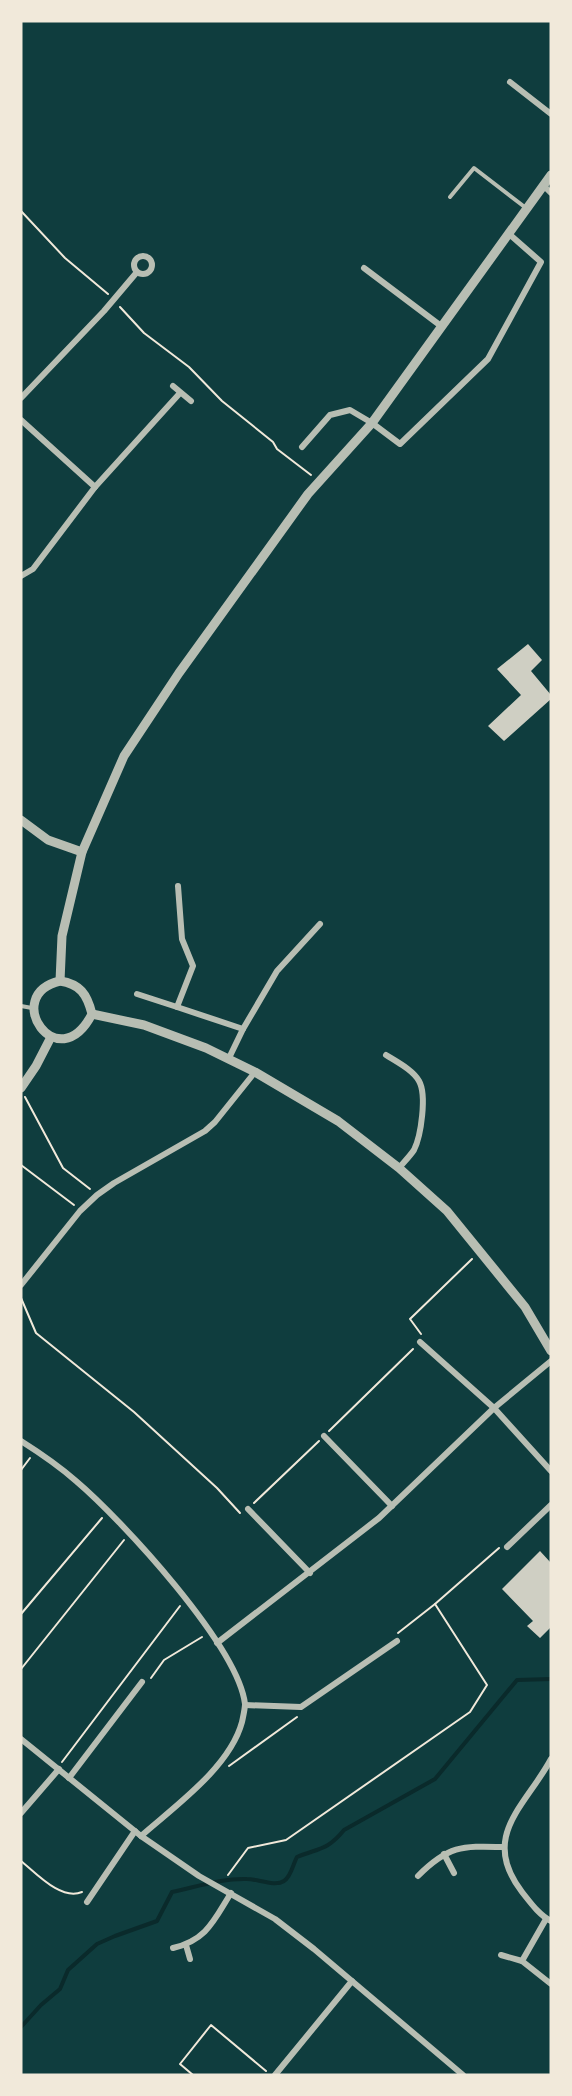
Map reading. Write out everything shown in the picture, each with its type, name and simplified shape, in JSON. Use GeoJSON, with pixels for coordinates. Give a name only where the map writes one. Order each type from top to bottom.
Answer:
{"type":"FeatureCollection","features":[{"type":"Feature","properties":{"kind":"street"},"geometry":{"type":"LineString","coordinates":[[510,82],[551,114]]}},
{"type":"Feature","properties":{"kind":"street"},"geometry":{"type":"LineString","coordinates":[[60,981],[62,936],[82,852],[124,756],[179,673],[308,494],[372,423],[551,175]]}},
{"type":"Feature","properties":{"kind":"street"},"geometry":{"type":"LineString","coordinates":[[543,185],[551,193]]}},
{"type":"Feature","properties":{"kind":"street"},"geometry":{"type":"LineString","coordinates":[[302,447],[330,415],[350,410],[400,444],[488,359],[541,262],[508,233]]}},
{"type":"Feature","properties":{"kind":"street"},"geometry":{"type":"LineString","coordinates":[[364,268],[441,326]]}},
{"type":"Feature","properties":{"kind":"street"},"geometry":{"type":"LineString","coordinates":[[21,398],[104,311],[137,272]]}},
{"type":"Feature","properties":{"kind":"street"},"geometry":{"type":"LineString","coordinates":[[173,386],[190,401]]}},
{"type":"Feature","properties":{"kind":"street"},"geometry":{"type":"LineString","coordinates":[[21,576],[33,569],[95,487],[180,393]]}},
{"type":"Feature","properties":{"kind":"street"},"geometry":{"type":"LineString","coordinates":[[21,420],[95,487]]}},
{"type":"Feature","properties":{"kind":"street"},"geometry":{"type":"LineString","coordinates":[[21,820],[48,840],[82,852]]}},
{"type":"Feature","properties":{"kind":"street"},"geometry":{"type":"LineString","coordinates":[[177,1007],[193,966],[182,939],[178,886]]}},
{"type":"Feature","properties":{"kind":"street"},"geometry":{"type":"LineString","coordinates":[[229,1058],[277,971],[320,924]]}},
{"type":"Feature","properties":{"kind":"street"},"geometry":{"type":"LineString","coordinates":[[60,981],[72,983],[81,989],[86,995],[92,1014],[80,1032],[61,1039],[39,1030],[33,1018],[32,1008],[34,999],[41,989],[49,983],[60,981]]}},
{"type":"Feature","properties":{"kind":"street"},"geometry":{"type":"LineString","coordinates":[[137,994],[243,1029]]}},
{"type":"Feature","properties":{"kind":"street"},"geometry":{"type":"LineString","coordinates":[[92,1014],[144,1025],[229,1058],[338,1121],[399,1168],[447,1211],[525,1307],[551,1352]]}},
{"type":"Feature","properties":{"kind":"street"},"geometry":{"type":"LineString","coordinates":[[21,1089],[51,1036]]}},
{"type":"Feature","properties":{"kind":"street"},"geometry":{"type":"LineString","coordinates":[[386,1055],[418,1079],[423,1096],[417,1142],[413,1151],[399,1168]]}},
{"type":"Feature","properties":{"kind":"street"},"geometry":{"type":"LineString","coordinates":[[21,1285],[81,1211],[97,1195],[205,1131],[215,1122],[255,1072]]}},
{"type":"Feature","properties":{"kind":"street"},"geometry":{"type":"LineString","coordinates":[[420,1342],[494,1408],[551,1471]]}},
{"type":"Feature","properties":{"kind":"street"},"geometry":{"type":"LineString","coordinates":[[217,1643],[267,1603],[310,1573],[392,1506],[494,1408],[551,1361]]}},
{"type":"Feature","properties":{"kind":"street"},"geometry":{"type":"LineString","coordinates":[[324,1436],[392,1506]]}},
{"type":"Feature","properties":{"kind":"street"},"geometry":{"type":"LineString","coordinates":[[21,1441],[76,1481],[155,1562],[217,1643],[239,1683],[245,1705],[236,1740],[223,1760],[206,1778],[138,1834],[87,1902]]}},
{"type":"Feature","properties":{"kind":"street"},"geometry":{"type":"LineString","coordinates":[[507,1547],[551,1504]]}},
{"type":"Feature","properties":{"kind":"street"},"geometry":{"type":"LineString","coordinates":[[248,1509],[310,1573]]}},
{"type":"Feature","properties":{"kind":"street"},"geometry":{"type":"LineString","coordinates":[[245,1705],[301,1707],[397,1641]]}},
{"type":"Feature","properties":{"kind":"street"},"geometry":{"type":"LineString","coordinates":[[69,1778],[142,1682]]}},
{"type":"Feature","properties":{"kind":"street"},"geometry":{"type":"LineString","coordinates":[[21,1739],[138,1834],[199,1876],[275,1919],[463,2075]]}},
{"type":"Feature","properties":{"kind":"street"},"geometry":{"type":"LineString","coordinates":[[522,1961],[548,1920],[517,1885],[509,1868],[504,1847],[508,1826],[515,1812],[551,1759]]}},
{"type":"Feature","properties":{"kind":"street"},"geometry":{"type":"LineString","coordinates":[[21,1813],[58,1769]]}},
{"type":"Feature","properties":{"kind":"street"},"geometry":{"type":"LineString","coordinates":[[418,1876],[444,1854],[458,1848],[504,1847]]}},
{"type":"Feature","properties":{"kind":"street"},"geometry":{"type":"LineString","coordinates":[[444,1854],[454,1873]]}},
{"type":"Feature","properties":{"kind":"street"},"geometry":{"type":"LineString","coordinates":[[173,1948],[186,1945],[207,1932],[231,1893]]}},
{"type":"Feature","properties":{"kind":"street"},"geometry":{"type":"LineString","coordinates":[[186,1945],[190,1959]]}},
{"type":"Feature","properties":{"kind":"street"},"geometry":{"type":"LineString","coordinates":[[501,1955],[522,1961],[551,1984]]}},
{"type":"Feature","properties":{"kind":"street"},"geometry":{"type":"LineString","coordinates":[[273,2075],[352,1981]]}},
{"type":"Feature","properties":{"kind":"lane"},"geometry":{"type":"LineString","coordinates":[[450,197],[474,168],[526,208]]}},
{"type":"Feature","properties":{"kind":"lane"},"geometry":{"type":"LineString","coordinates":[[21,1006],[32,1008]]}},
{"type":"Feature","properties":{"kind":"path"},"geometry":{"type":"LineString","coordinates":[[206,384],[222,401],[312,476]]}},
{"type":"Feature","properties":{"kind":"path"},"geometry":{"type":"LineString","coordinates":[[21,1089],[63,1168],[97,1195]]}},
{"type":"Feature","properties":{"kind":"path"},"geometry":{"type":"LineString","coordinates":[[21,1165],[81,1211]]}},
{"type":"Feature","properties":{"kind":"path"},"geometry":{"type":"LineString","coordinates":[[21,1298],[36,1334],[134,1412],[217,1488],[241,1514],[420,1342],[421,1333],[410,1319],[480,1251]]}},
{"type":"Feature","properties":{"kind":"path"},"geometry":{"type":"LineString","coordinates":[[21,1470],[36,1451]]}},
{"type":"Feature","properties":{"kind":"path"},"geometry":{"type":"LineString","coordinates":[[21,1614],[107,1511]]}},
{"type":"Feature","properties":{"kind":"path"},"geometry":{"type":"LineString","coordinates":[[21,1669],[129,1533]]}},
{"type":"Feature","properties":{"kind":"path"},"geometry":{"type":"LineString","coordinates":[[397,1641],[394,1635],[435,1604],[503,1545],[507,1547]]}},
{"type":"Feature","properties":{"kind":"path"},"geometry":{"type":"LineString","coordinates":[[58,1769],[185,1599]]}},
{"type":"Feature","properties":{"kind":"path"},"geometry":{"type":"LineString","coordinates":[[228,1875],[248,1848],[286,1840],[470,1712],[487,1685],[435,1604]]}},
{"type":"Feature","properties":{"kind":"path"},"geometry":{"type":"LineString","coordinates":[[142,1682],[145,1686],[164,1660],[209,1632]]}},
{"type":"Feature","properties":{"kind":"path"},"geometry":{"type":"LineString","coordinates":[[206,1778],[221,1772],[304,1712]]}},
{"type":"Feature","properties":{"kind":"path"},"geometry":{"type":"LineString","coordinates":[[21,1861],[67,1894],[85,1891]]}},
{"type":"Feature","properties":{"kind":"path"},"geometry":{"type":"LineString","coordinates":[[193,2075],[180,2064],[211,2025],[273,2075]]}},
{"type":"Feature","properties":{"kind":"building"},"geometry":{"type":"Polygon","coordinates":[[[528,644],[542,660],[531,671],[551,695],[551,699],[504,741],[488,726],[521,695],[497,669],[528,644]]]}},
{"type":"Feature","properties":{"kind":"building"},"geometry":{"type":"Polygon","coordinates":[[[540,1551],[551,1563],[551,1627],[540,1638],[527,1626],[533,1621],[502,1589],[540,1551]]]}},
{"type":"Feature","properties":{"kind":"waterway"},"geometry":{"type":"LineString","coordinates":[[21,2027],[60,1989],[68,1970],[97,1944],[157,1921],[172,1892],[229,1880],[247,1879],[271,1883],[284,1881],[297,1857],[328,1845],[344,1830],[435,1779],[517,1680],[551,1679]]}}]}
